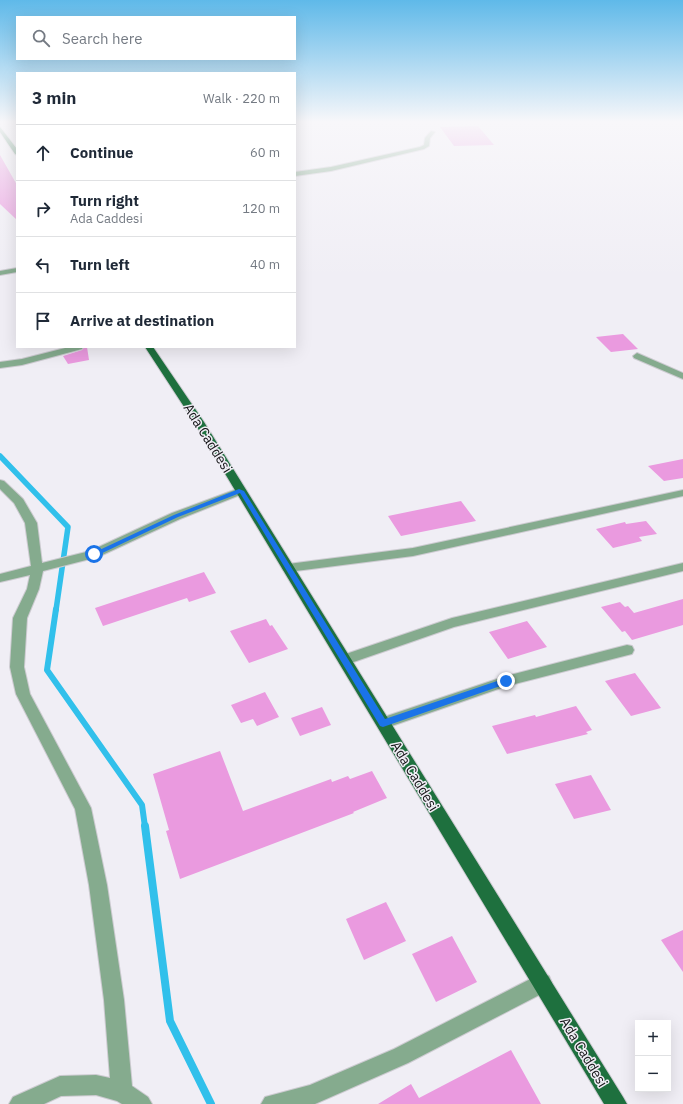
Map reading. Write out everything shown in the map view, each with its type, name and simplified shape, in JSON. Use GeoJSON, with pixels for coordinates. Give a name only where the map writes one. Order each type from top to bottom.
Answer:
{"type":"FeatureCollection","features":[{"type":"Feature","properties":{"kind":"main road","name":"Ada Caddesi"},"geometry":{"type":"LineString","coordinates":[[149,348],[199,422],[616,1104]]}},
{"type":"Feature","properties":{"kind":"street"},"geometry":{"type":"LineString","coordinates":[[0,273],[16,270]]}},
{"type":"Feature","properties":{"kind":"street"},"geometry":{"type":"LineString","coordinates":[[0,365],[22,362],[76,348]]}},
{"type":"Feature","properties":{"kind":"street"},"geometry":{"type":"LineString","coordinates":[[637,356],[683,376]]}},
{"type":"Feature","properties":{"kind":"street"},"geometry":{"type":"LineString","coordinates":[[0,483],[19,501],[31,524],[37,568],[34,589],[20,618],[17,667],[23,694],[83,808],[98,885],[114,1000],[122,1092]]}},
{"type":"Feature","properties":{"kind":"street"},"geometry":{"type":"LineString","coordinates":[[0,578],[94,554],[176,516],[241,491]]}},
{"type":"Feature","properties":{"kind":"street"},"geometry":{"type":"LineString","coordinates":[[288,568],[413,552],[683,493]]}},
{"type":"Feature","properties":{"kind":"street"},"geometry":{"type":"LineString","coordinates":[[345,660],[452,623],[683,567]]}},
{"type":"Feature","properties":{"kind":"street"},"geometry":{"type":"LineString","coordinates":[[383,723],[506,681],[627,650]]}},
{"type":"Feature","properties":{"kind":"street"},"geometry":{"type":"LineString","coordinates":[[272,1104],[311,1095],[401,1056],[542,983]]}},
{"type":"Feature","properties":{"kind":"street"},"geometry":{"type":"LineString","coordinates":[[20,1104],[60,1086],[96,1085],[122,1092],[141,1104]]}},
{"type":"Feature","properties":{"kind":"building"},"geometry":{"type":"Polygon","coordinates":[[[0,175],[11,175],[16,183],[16,219],[0,204],[0,175]]]}},
{"type":"Feature","properties":{"kind":"building"},"geometry":{"type":"Polygon","coordinates":[[[623,334],[638,349],[611,352],[596,337],[623,334]]]}},
{"type":"Feature","properties":{"kind":"building"},"geometry":{"type":"Polygon","coordinates":[[[83,348],[87,348],[89,360],[68,364],[63,356],[82,350],[83,348]]]}},
{"type":"Feature","properties":{"kind":"building"},"geometry":{"type":"Polygon","coordinates":[[[683,459],[683,478],[664,481],[648,466],[683,459]]]}},
{"type":"Feature","properties":{"kind":"building"},"geometry":{"type":"Polygon","coordinates":[[[461,501],[476,521],[401,536],[388,516],[461,501]]]}},
{"type":"Feature","properties":{"kind":"building"},"geometry":{"type":"Polygon","coordinates":[[[646,521],[657,534],[639,537],[642,541],[613,548],[596,529],[625,522],[626,524],[646,521]]]}},
{"type":"Feature","properties":{"kind":"building"},"geometry":{"type":"Polygon","coordinates":[[[204,572],[216,593],[189,602],[187,598],[103,626],[95,608],[204,572]]]}},
{"type":"Feature","properties":{"kind":"building"},"geometry":{"type":"Polygon","coordinates":[[[683,599],[683,625],[632,640],[625,631],[622,632],[601,607],[620,602],[625,607],[628,606],[634,613],[683,599]]]}},
{"type":"Feature","properties":{"kind":"building"},"geometry":{"type":"Polygon","coordinates":[[[266,619],[270,626],[272,625],[288,649],[249,663],[230,631],[266,619]]]}},
{"type":"Feature","properties":{"kind":"building"},"geometry":{"type":"Polygon","coordinates":[[[527,621],[547,647],[508,659],[489,632],[527,621]]]}},
{"type":"Feature","properties":{"kind":"building"},"geometry":{"type":"Polygon","coordinates":[[[635,673],[661,708],[631,716],[605,681],[635,673]]]}},
{"type":"Feature","properties":{"kind":"building"},"geometry":{"type":"Polygon","coordinates":[[[265,692],[279,717],[257,726],[253,719],[241,723],[231,705],[265,692]]]}},
{"type":"Feature","properties":{"kind":"building"},"geometry":{"type":"Polygon","coordinates":[[[576,706],[592,730],[586,732],[588,734],[507,754],[492,726],[535,715],[536,717],[576,706]]]}},
{"type":"Feature","properties":{"kind":"building"},"geometry":{"type":"Polygon","coordinates":[[[322,707],[331,725],[300,736],[291,718],[322,707]]]}},
{"type":"Feature","properties":{"kind":"building"},"geometry":{"type":"Polygon","coordinates":[[[220,751],[243,811],[331,779],[332,782],[348,776],[350,779],[372,771],[387,798],[353,812],[354,813],[180,879],[166,831],[169,830],[153,774],[220,751]]]}},
{"type":"Feature","properties":{"kind":"building"},"geometry":{"type":"Polygon","coordinates":[[[591,775],[611,810],[574,819],[555,784],[591,775]]]}},
{"type":"Feature","properties":{"kind":"building"},"geometry":{"type":"Polygon","coordinates":[[[386,902],[406,941],[364,960],[346,919],[386,902]]]}},
{"type":"Feature","properties":{"kind":"building"},"geometry":{"type":"Polygon","coordinates":[[[683,930],[683,972],[661,940],[683,930]]]}},
{"type":"Feature","properties":{"kind":"building"},"geometry":{"type":"Polygon","coordinates":[[[452,936],[477,982],[436,1002],[412,954],[452,936]]]}},
{"type":"Feature","properties":{"kind":"building"},"geometry":{"type":"Polygon","coordinates":[[[511,1050],[541,1104],[378,1104],[411,1084],[419,1098],[511,1050]]]}},
{"type":"Feature","properties":{"kind":"waterway"},"geometry":{"type":"LineString","coordinates":[[0,456],[68,527],[56,610]]}},
{"type":"Feature","properties":{"kind":"waterway"},"geometry":{"type":"LineString","coordinates":[[56,609],[47,670],[142,805],[145,827]]}},
{"type":"Feature","properties":{"kind":"waterway"},"geometry":{"type":"LineString","coordinates":[[145,826],[170,1021],[211,1104]]}},
{"type":"Feature","properties":{"kind":"route"},"geometry":{"type":"LineString","coordinates":[[94,554],[176,516],[241,491],[383,723],[506,681]]}}]}
